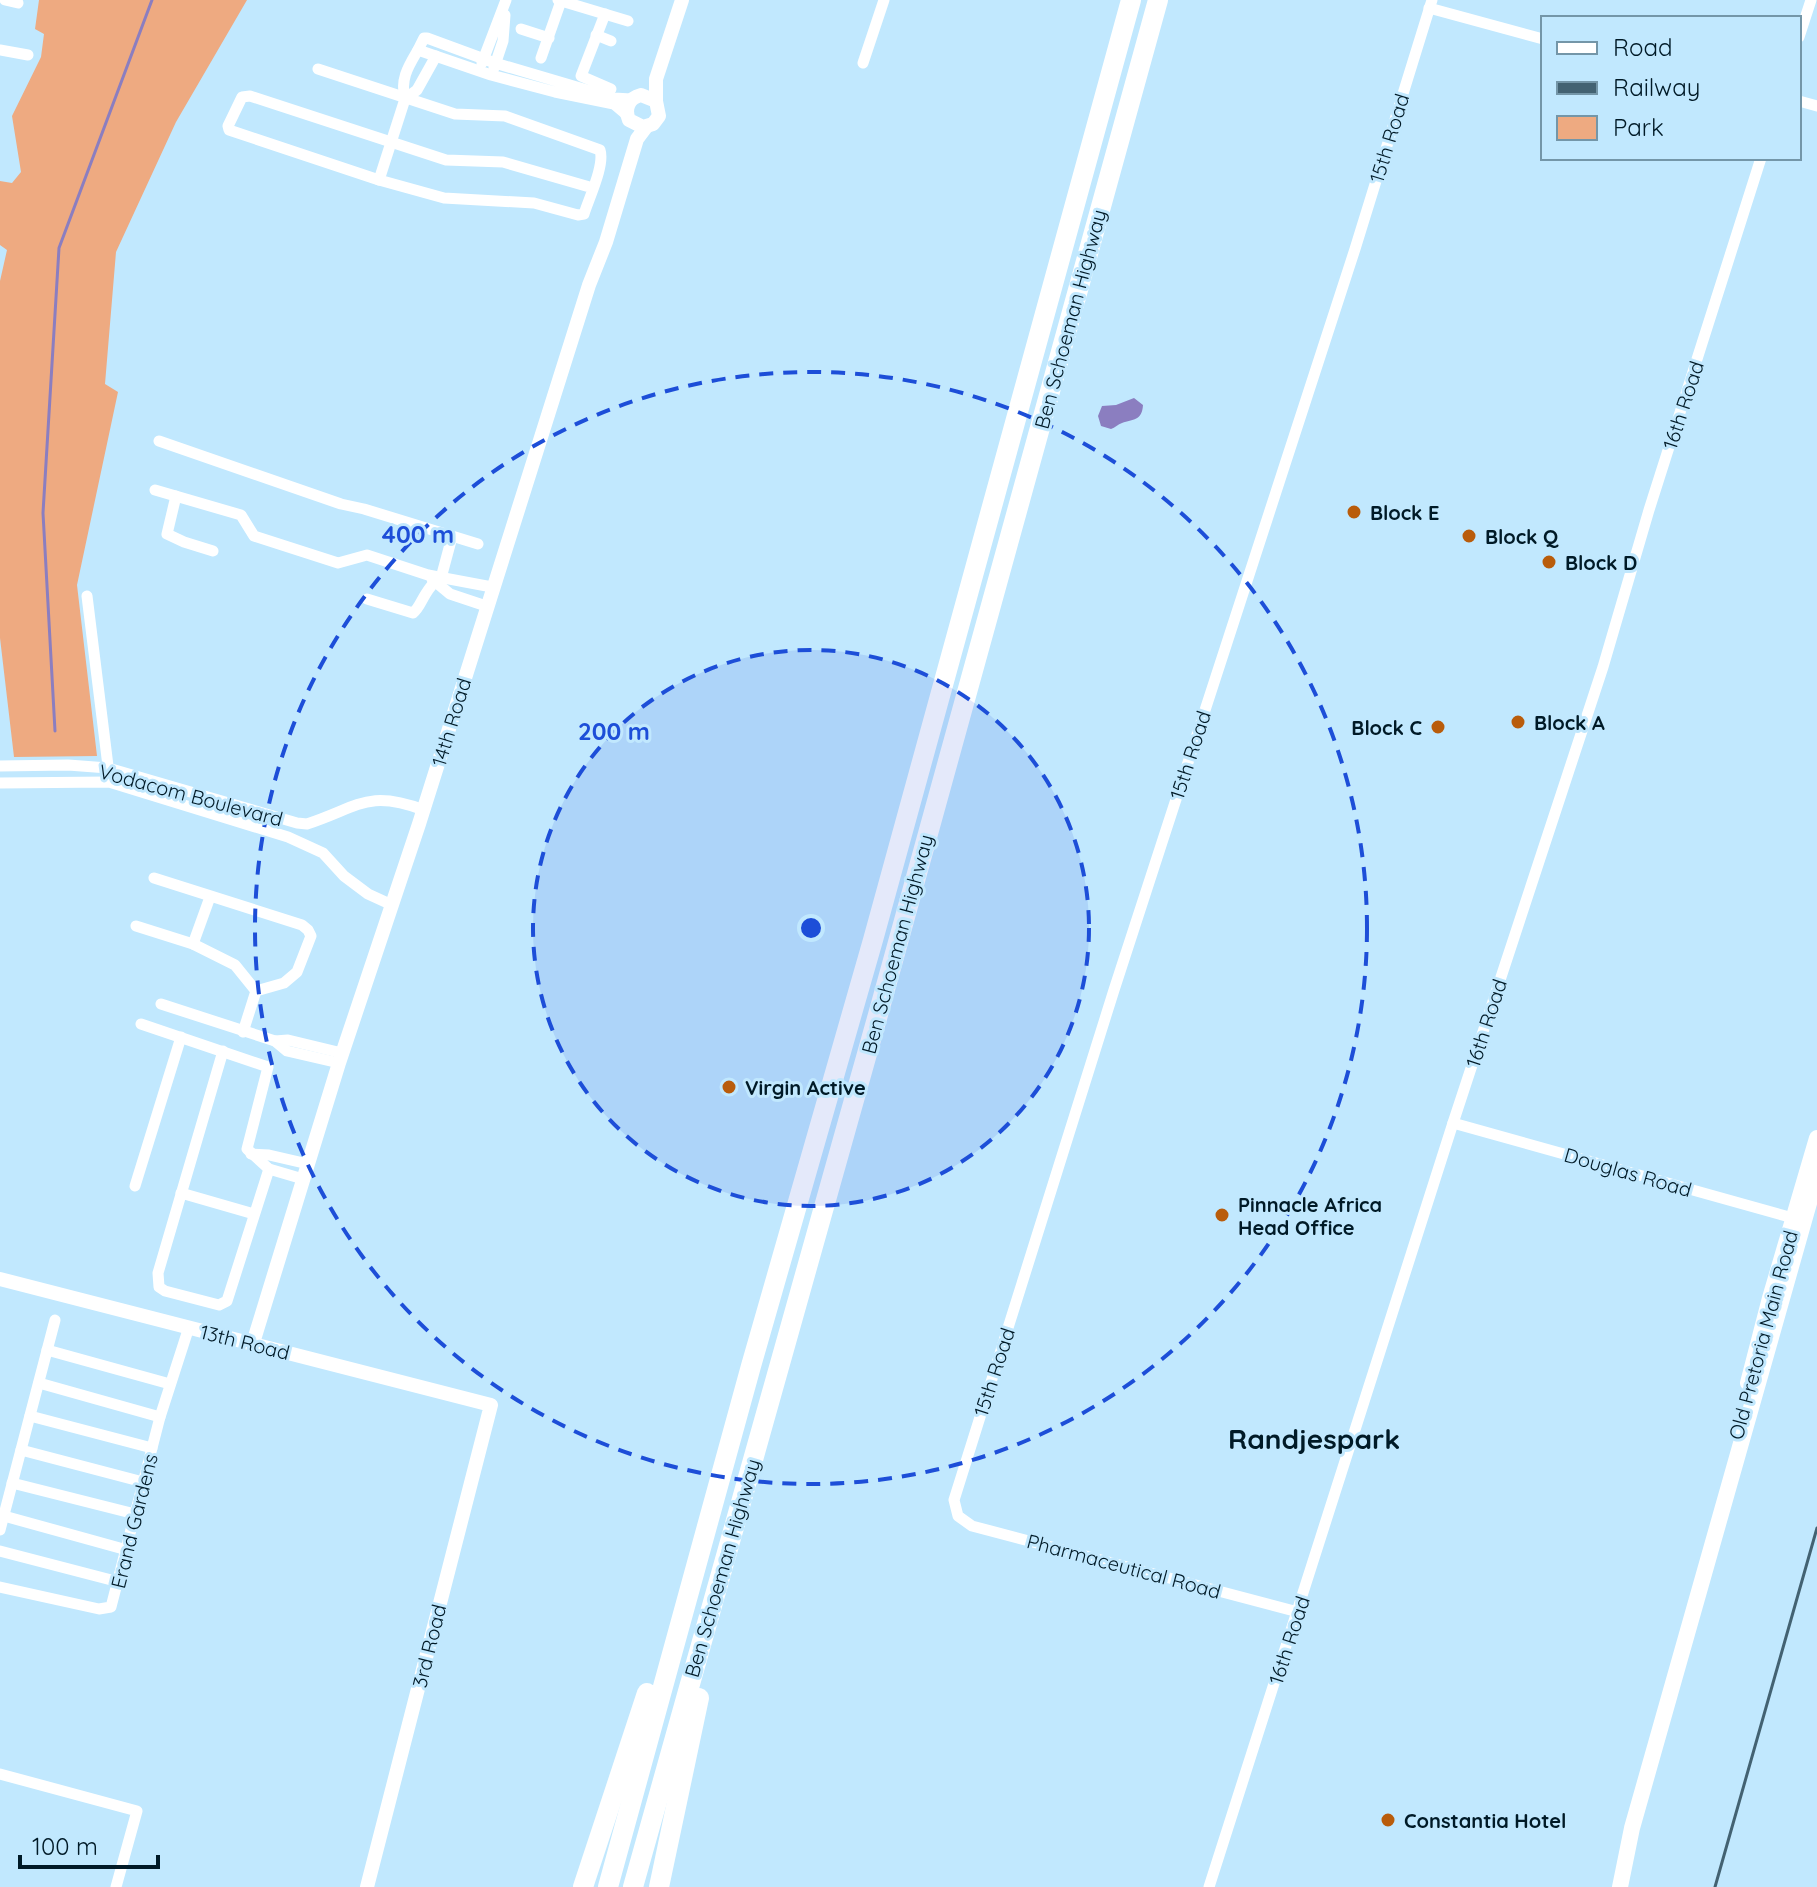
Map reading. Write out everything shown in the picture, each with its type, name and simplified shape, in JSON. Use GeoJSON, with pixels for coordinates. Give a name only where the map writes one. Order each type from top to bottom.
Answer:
{"type":"FeatureCollection","features":[{"type":"Feature","properties":{"kind":"highway","name":"Ben Schoeman Highway"},"geometry":{"type":"LineString","coordinates":[[608,1887],[751,1366],[871,949],[1131,0]]}},
{"type":"Feature","properties":{"kind":"highway","name":"Ben Schoeman Highway"},"geometry":{"type":"LineString","coordinates":[[633,1887],[1158,0]]}},
{"type":"Feature","properties":{"kind":"highway"},"geometry":{"type":"LineString","coordinates":[[583,1887],[653,1675],[725,1418],[735,1392],[751,1366]]}},
{"type":"Feature","properties":{"kind":"highway"},"geometry":{"type":"LineString","coordinates":[[659,1887],[698,1703],[738,1550],[743,1496]]}},
{"type":"Feature","properties":{"kind":"main road","name":"Old Pretoria Main Road"},"geometry":{"type":"LineString","coordinates":[[1612,1887],[1632,1828],[1727,1487],[1754,1356],[1798,1220],[1817,1138]]}},
{"type":"Feature","properties":{"kind":"main road","name":"Old Pretoria Main Road"},"geometry":{"type":"LineString","coordinates":[[1798,1220],[1817,1175]]}},
{"type":"Feature","properties":{"kind":"main road","name":"Old Pretoria Main Road"},"geometry":{"type":"LineString","coordinates":[[1620,1887],[1632,1828]]}},
{"type":"Feature","properties":{"kind":"street"},"geometry":{"type":"LineString","coordinates":[[5,0],[18,3]]}},
{"type":"Feature","properties":{"kind":"street"},"geometry":{"type":"LineString","coordinates":[[643,98],[675,0]]}},
{"type":"Feature","properties":{"kind":"street"},"geometry":{"type":"LineString","coordinates":[[643,98],[656,79],[682,0]]}},
{"type":"Feature","properties":{"kind":"street"},"geometry":{"type":"LineString","coordinates":[[863,63],[884,0]]}},
{"type":"Feature","properties":{"kind":"street"},"geometry":{"type":"LineString","coordinates":[[1801,31],[1811,0]]}},
{"type":"Feature","properties":{"kind":"street"},"geometry":{"type":"LineString","coordinates":[[541,58],[560,1],[628,21]]}},
{"type":"Feature","properties":{"kind":"street"},"geometry":{"type":"LineString","coordinates":[[487,67],[504,33],[506,3]]}},
{"type":"Feature","properties":{"kind":"street"},"geometry":{"type":"LineString","coordinates":[[1430,4],[1541,38]]}},
{"type":"Feature","properties":{"kind":"street","name":"15th Road"},"geometry":{"type":"LineString","coordinates":[[956,1511],[954,1500],[962,1472],[1268,511],[1355,249],[1430,4]]}},
{"type":"Feature","properties":{"kind":"street"},"geometry":{"type":"LineString","coordinates":[[605,14],[581,76],[611,89]]}},
{"type":"Feature","properties":{"kind":"street"},"geometry":{"type":"LineString","coordinates":[[521,29],[549,38]]}},
{"type":"Feature","properties":{"kind":"street"},"geometry":{"type":"LineString","coordinates":[[596,35],[611,41]]}},
{"type":"Feature","properties":{"kind":"street"},"geometry":{"type":"LineString","coordinates":[[379,180],[405,99],[402,86],[404,76],[426,37],[487,67]]}},
{"type":"Feature","properties":{"kind":"street"},"geometry":{"type":"LineString","coordinates":[[0,50],[28,55]]}},
{"type":"Feature","properties":{"kind":"street"},"geometry":{"type":"LineString","coordinates":[[418,50],[558,81],[614,98],[643,98]]}},
{"type":"Feature","properties":{"kind":"street"},"geometry":{"type":"LineString","coordinates":[[405,99],[417,90],[436,56]]}},
{"type":"Feature","properties":{"kind":"street"},"geometry":{"type":"LineString","coordinates":[[318,69],[455,114],[505,116],[600,150],[602,157],[593,188],[584,214],[534,203],[444,198],[231,132],[228,126],[242,97],[246,95],[446,160],[503,162],[593,188]]}},
{"type":"Feature","properties":{"kind":"street"},"geometry":{"type":"LineString","coordinates":[[558,81],[614,104],[638,127],[646,127]]}},
{"type":"Feature","properties":{"kind":"street","name":"14th Road"},"geometry":{"type":"LineString","coordinates":[[253,1343],[340,1058],[424,810],[595,265],[600,237],[631,137],[629,118],[643,98],[659,116],[637,139],[606,242],[595,265]]}},
{"type":"Feature","properties":{"kind":"street","name":"16th Road"},"geometry":{"type":"LineString","coordinates":[[1209,1887],[1453,1123],[1605,660],[1760,160]]}},
{"type":"Feature","properties":{"kind":"street"},"geometry":{"type":"LineString","coordinates":[[159,441],[341,504],[478,544]]}},
{"type":"Feature","properties":{"kind":"street"},"geometry":{"type":"LineString","coordinates":[[155,490],[241,515],[254,536],[338,563],[367,555],[435,579],[492,587]]}},
{"type":"Feature","properties":{"kind":"street"},"geometry":{"type":"LineString","coordinates":[[176,496],[167,534],[213,551]]}},
{"type":"Feature","properties":{"kind":"street"},"geometry":{"type":"LineString","coordinates":[[367,599],[413,613],[418,610],[452,537]]}},
{"type":"Feature","properties":{"kind":"street"},"geometry":{"type":"LineString","coordinates":[[435,579],[450,594],[486,606]]}},
{"type":"Feature","properties":{"kind":"street"},"geometry":{"type":"LineString","coordinates":[[87,596],[109,782]]}},
{"type":"Feature","properties":{"kind":"street","name":"Vodacom Boulevard"},"geometry":{"type":"LineString","coordinates":[[0,766],[108,768],[297,823],[307,824],[371,800],[396,800],[424,810]]}},
{"type":"Feature","properties":{"kind":"street","name":"Vodacom Boulevard"},"geometry":{"type":"LineString","coordinates":[[0,783],[109,782],[306,844],[323,853],[344,876],[368,894],[392,905]]}},
{"type":"Feature","properties":{"kind":"street"},"geometry":{"type":"LineString","coordinates":[[154,878],[302,925],[310,932],[297,972],[284,983],[256,991]]}},
{"type":"Feature","properties":{"kind":"street"},"geometry":{"type":"LineString","coordinates":[[193,944],[210,897]]}},
{"type":"Feature","properties":{"kind":"street"},"geometry":{"type":"LineString","coordinates":[[136,926],[193,944],[235,965],[256,991]]}},
{"type":"Feature","properties":{"kind":"street"},"geometry":{"type":"LineString","coordinates":[[243,1032],[256,991]]}},
{"type":"Feature","properties":{"kind":"street"},"geometry":{"type":"LineString","coordinates":[[161,1004],[243,1032],[275,1041],[288,1040],[340,1058]]}},
{"type":"Feature","properties":{"kind":"street"},"geometry":{"type":"LineString","coordinates":[[141,1024],[268,1067],[247,1146],[250,1154],[275,1171],[305,1171]]}},
{"type":"Feature","properties":{"kind":"street"},"geometry":{"type":"LineString","coordinates":[[135,1186],[181,1037]]}},
{"type":"Feature","properties":{"kind":"street"},"geometry":{"type":"LineString","coordinates":[[223,1051],[158,1273],[159,1287],[219,1305],[227,1301],[254,1214],[275,1171]]}},
{"type":"Feature","properties":{"kind":"street","name":"Douglas Road"},"geometry":{"type":"LineString","coordinates":[[1453,1123],[1798,1220]]}},
{"type":"Feature","properties":{"kind":"street"},"geometry":{"type":"LineString","coordinates":[[250,1154],[269,1155],[305,1171]]}},
{"type":"Feature","properties":{"kind":"street"},"geometry":{"type":"LineString","coordinates":[[181,1193],[254,1214]]}},
{"type":"Feature","properties":{"kind":"street","name":"13th Road"},"geometry":{"type":"LineString","coordinates":[[0,1279],[491,1405]]}},
{"type":"Feature","properties":{"kind":"street"},"geometry":{"type":"LineString","coordinates":[[0,1530],[55,1320]]}},
{"type":"Feature","properties":{"kind":"street","name":"Erand Gardens"},"geometry":{"type":"LineString","coordinates":[[0,1587],[103,1609],[111,1607],[160,1417],[189,1327]]}},
{"type":"Feature","properties":{"kind":"street"},"geometry":{"type":"LineString","coordinates":[[47,1350],[170,1384]]}},
{"type":"Feature","properties":{"kind":"street"},"geometry":{"type":"LineString","coordinates":[[39,1383],[160,1417]]}},
{"type":"Feature","properties":{"kind":"street","name":"3rd Road"},"geometry":{"type":"LineString","coordinates":[[367,1887],[491,1405]]}},
{"type":"Feature","properties":{"kind":"street"},"geometry":{"type":"LineString","coordinates":[[30,1416],[152,1448]]}},
{"type":"Feature","properties":{"kind":"street"},"geometry":{"type":"LineString","coordinates":[[21,1450],[143,1482]]}},
{"type":"Feature","properties":{"kind":"street"},"geometry":{"type":"LineString","coordinates":[[12,1483],[135,1514]]}},
{"type":"Feature","properties":{"kind":"street","name":"Pharmaceutical Road"},"geometry":{"type":"LineString","coordinates":[[956,1511],[961,1520],[972,1526],[1298,1612]]}},
{"type":"Feature","properties":{"kind":"street"},"geometry":{"type":"LineString","coordinates":[[4,1516],[127,1550]]}},
{"type":"Feature","properties":{"kind":"street"},"geometry":{"type":"LineString","coordinates":[[0,1551],[119,1582]]}},
{"type":"Feature","properties":{"kind":"street"},"geometry":{"type":"LineString","coordinates":[[0,1774],[137,1811],[116,1887]]}},
{"type":"Feature","properties":{"kind":"green space"},"geometry":{"type":"Polygon","coordinates":[[[39,0],[247,0],[176,122],[116,252],[105,384],[118,392],[77,585],[97,756],[14,757],[0,638],[0,281],[7,250],[0,245],[0,181],[12,183],[21,172],[12,116],[41,57],[44,34],[35,29],[39,0]]]}},
{"type":"Feature","properties":{"kind":"shaded area"},"geometry":{"type":"Polygon","coordinates":[[[1134,398],[1143,405],[1139,417],[1111,429],[1101,426],[1098,416],[1102,406],[1116,405],[1134,398]]]}},
{"type":"Feature","properties":{"kind":"waterway"},"geometry":{"type":"LineString","coordinates":[[55,731],[43,513],[59,248],[152,0]]}},
{"type":"Feature","properties":{"kind":"railway"},"geometry":{"type":"LineString","coordinates":[[1715,1887],[1817,1528]]}},
{"type":"Feature","properties":{"kind":"place","name":"Block E"},"geometry":{"type":"Point","coordinates":[1354,512]}},
{"type":"Feature","properties":{"kind":"place","name":"Block Q"},"geometry":{"type":"Point","coordinates":[1469,536]}},
{"type":"Feature","properties":{"kind":"place","name":"Block D"},"geometry":{"type":"Point","coordinates":[1549,562]}},
{"type":"Feature","properties":{"kind":"place","name":"Block A"},"geometry":{"type":"Point","coordinates":[1518,722]}},
{"type":"Feature","properties":{"kind":"place","name":"Block C"},"geometry":{"type":"Point","coordinates":[1438,727]}},
{"type":"Feature","properties":{"kind":"place","name":"Virgin Active"},"geometry":{"type":"Point","coordinates":[729,1087]}},
{"type":"Feature","properties":{"kind":"place","name":"Pinnacle Africa Head Office"},"geometry":{"type":"Point","coordinates":[1222,1215]}},
{"type":"Feature","properties":{"kind":"place","name":"Constantia Hotel"},"geometry":{"type":"Point","coordinates":[1388,1820]}},
{"type":"Feature","properties":{"kind":"district","name":"Randjespark"},"geometry":{"type":"Point","coordinates":[1314,1438]}}]}
